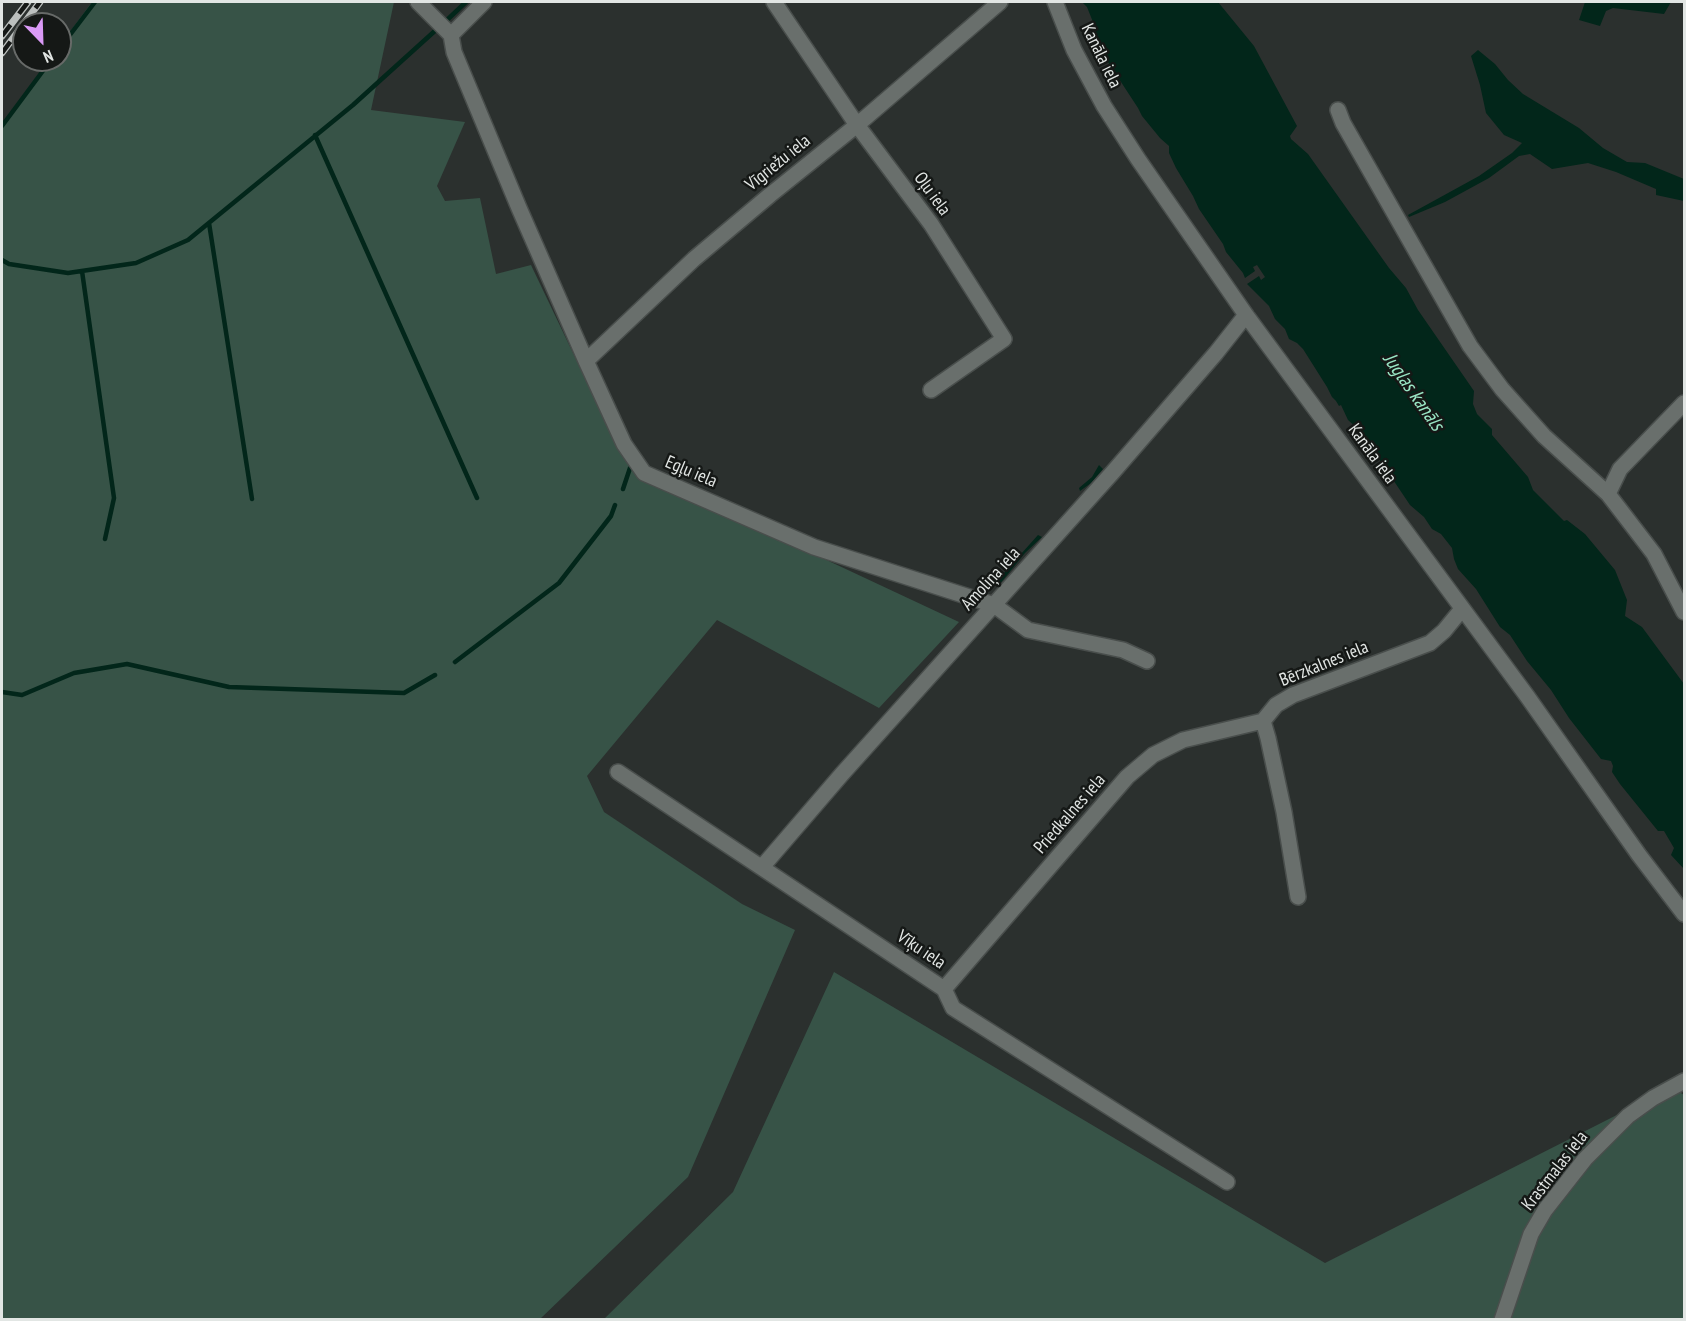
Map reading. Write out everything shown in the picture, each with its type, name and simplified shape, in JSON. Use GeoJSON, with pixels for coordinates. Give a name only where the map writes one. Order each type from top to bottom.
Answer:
{"type":"FeatureCollection","features":[{"type":"Feature","properties":{"kind":"street","name":"Egļu iela"},"geometry":{"type":"LineString","coordinates":[[418,2],[451,35],[454,52],[586,361],[624,444],[644,473],[814,547],[994,605],[1028,630],[1123,650],[1147,661]]}},
{"type":"Feature","properties":{"kind":"street"},"geometry":{"type":"LineString","coordinates":[[451,35],[484,2]]}},
{"type":"Feature","properties":{"kind":"street","name":"Oļu iela"},"geometry":{"type":"LineString","coordinates":[[774,2],[857,124],[931,224],[1004,339],[931,390]]}},
{"type":"Feature","properties":{"kind":"street","name":"Vīgriežu iela"},"geometry":{"type":"LineString","coordinates":[[586,361],[694,259],[1000,2]]}},
{"type":"Feature","properties":{"kind":"street","name":"Kanāla iela"},"geometry":{"type":"LineString","coordinates":[[1055,2],[1074,50],[1104,106],[1138,159],[1246,315],[1684,914]]}},
{"type":"Feature","properties":{"kind":"street"},"geometry":{"type":"LineString","coordinates":[[1338,110],[1353,143],[1470,346],[1502,389],[1544,436],[1608,494],[1654,554],[1684,612]]}},
{"type":"Feature","properties":{"kind":"street","name":"Amoliņa iela"},"geometry":{"type":"LineString","coordinates":[[762,867],[1209,362],[1246,315]]}},
{"type":"Feature","properties":{"kind":"street"},"geometry":{"type":"LineString","coordinates":[[1608,494],[1620,469],[1684,403]]}},
{"type":"Feature","properties":{"kind":"street","name":"Bērzkalnes iela"},"geometry":{"type":"LineString","coordinates":[[1263,721],[1276,705],[1293,695],[1430,644],[1462,609]]}},
{"type":"Feature","properties":{"kind":"street"},"geometry":{"type":"LineString","coordinates":[[1263,721],[1284,812],[1298,897]]}},
{"type":"Feature","properties":{"kind":"street","name":"Priedkalnes iela"},"geometry":{"type":"LineString","coordinates":[[944,989],[1127,777],[1153,755],[1183,740],[1263,721]]}},
{"type":"Feature","properties":{"kind":"street","name":"Vīķu iela"},"geometry":{"type":"LineString","coordinates":[[618,772],[944,989],[953,1008],[1227,1182]]}},
{"type":"Feature","properties":{"kind":"street","name":"Krastmalas iela"},"geometry":{"type":"LineString","coordinates":[[1502,1320],[1531,1234],[1552,1202],[1585,1159],[1628,1116],[1653,1098],[1684,1081]]}},
{"type":"Feature","properties":{"kind":"shaded area"},"geometry":{"type":"Polygon","coordinates":[[[92,2],[394,2],[371,110],[465,122],[437,186],[445,201],[480,198],[496,274],[531,265],[630,468],[959,622],[879,708],[717,620],[587,776],[604,812],[742,904],[795,930],[688,1177],[540,1319],[2,1320],[2,125],[40,72],[72,72],[72,29],[92,2]]]}},
{"type":"Feature","properties":{"kind":"shaded area"},"geometry":{"type":"Polygon","coordinates":[[[834,972],[1325,1263],[1672,1087],[1684,1095],[1684,1319],[603,1320],[733,1192],[834,972]]]}},
{"type":"Feature","properties":{"kind":"water","name":"Juglas kanāls"},"geometry":{"type":"Polygon","coordinates":[[[1082,2],[1218,2],[1254,46],[1297,126],[1290,136],[1291,139],[1308,154],[1389,268],[1406,288],[1418,310],[1474,391],[1473,404],[1477,414],[1492,429],[1492,435],[1528,477],[1533,490],[1564,521],[1567,520],[1585,534],[1615,570],[1627,600],[1625,616],[1642,627],[1684,684],[1684,869],[1671,855],[1674,848],[1664,831],[1658,831],[1620,784],[1612,772],[1611,761],[1601,759],[1569,718],[1510,635],[1500,627],[1476,589],[1458,569],[1452,548],[1441,534],[1432,529],[1424,517],[1410,505],[1371,447],[1348,420],[1341,405],[1339,406],[1332,397],[1303,349],[1289,339],[1269,306],[1247,284],[1259,276],[1261,280],[1265,277],[1257,265],[1253,267],[1255,271],[1245,278],[1226,252],[1176,168],[1169,153],[1169,146],[1142,116],[1106,59],[1087,7],[1082,2]]]}},
{"type":"Feature","properties":{"kind":"water"},"geometry":{"type":"Polygon","coordinates":[[[1585,2],[1671,2],[1664,14],[1613,8],[1606,11],[1600,26],[1579,20],[1585,2]]]}},
{"type":"Feature","properties":{"kind":"water"},"geometry":{"type":"Polygon","coordinates":[[[1478,50],[1495,64],[1523,94],[1579,128],[1603,148],[1627,162],[1645,163],[1684,179],[1684,201],[1656,195],[1656,189],[1588,163],[1552,169],[1530,154],[1519,156],[1489,178],[1445,202],[1409,217],[1408,215],[1479,176],[1512,153],[1522,143],[1504,135],[1486,113],[1471,56],[1478,50]]]}},
{"type":"Feature","properties":{"kind":"water"},"geometry":{"type":"Polygon","coordinates":[[[1099,465],[1103,469],[1091,483],[1080,491],[1079,488],[1092,477],[1099,465]]]}},
{"type":"Feature","properties":{"kind":"water"},"geometry":{"type":"Polygon","coordinates":[[[1038,535],[1042,537],[1025,553],[999,585],[995,583],[1038,535]]]}},
{"type":"Feature","properties":{"kind":"waterway"},"geometry":{"type":"LineString","coordinates":[[72,32],[95,2]]}},
{"type":"Feature","properties":{"kind":"waterway"},"geometry":{"type":"LineString","coordinates":[[447,20],[466,2]]}},
{"type":"Feature","properties":{"kind":"waterway"},"geometry":{"type":"LineString","coordinates":[[2,260],[9,264],[68,273],[136,263],[188,240],[353,105],[437,29]]}},
{"type":"Feature","properties":{"kind":"waterway"},"geometry":{"type":"LineString","coordinates":[[2,126],[42,72]]}},
{"type":"Feature","properties":{"kind":"waterway"},"geometry":{"type":"LineString","coordinates":[[315,135],[477,498]]}},
{"type":"Feature","properties":{"kind":"waterway"},"geometry":{"type":"LineString","coordinates":[[209,223],[252,499]]}},
{"type":"Feature","properties":{"kind":"waterway"},"geometry":{"type":"LineString","coordinates":[[82,271],[114,498],[105,539]]}},
{"type":"Feature","properties":{"kind":"waterway"},"geometry":{"type":"LineString","coordinates":[[623,489],[630,468]]}},
{"type":"Feature","properties":{"kind":"waterway"},"geometry":{"type":"LineString","coordinates":[[455,662],[559,583],[611,516],[615,505]]}},
{"type":"Feature","properties":{"kind":"waterway"},"geometry":{"type":"LineString","coordinates":[[2,692],[22,695],[74,673],[127,664],[229,687],[404,693],[435,675]]}},
{"type":"Feature","properties":{"kind":"railway"},"geometry":{"type":"LineString","coordinates":[[2,36],[28,2]]}},
{"type":"Feature","properties":{"kind":"railway"},"geometry":{"type":"LineString","coordinates":[[2,53],[40,2]]}}]}
